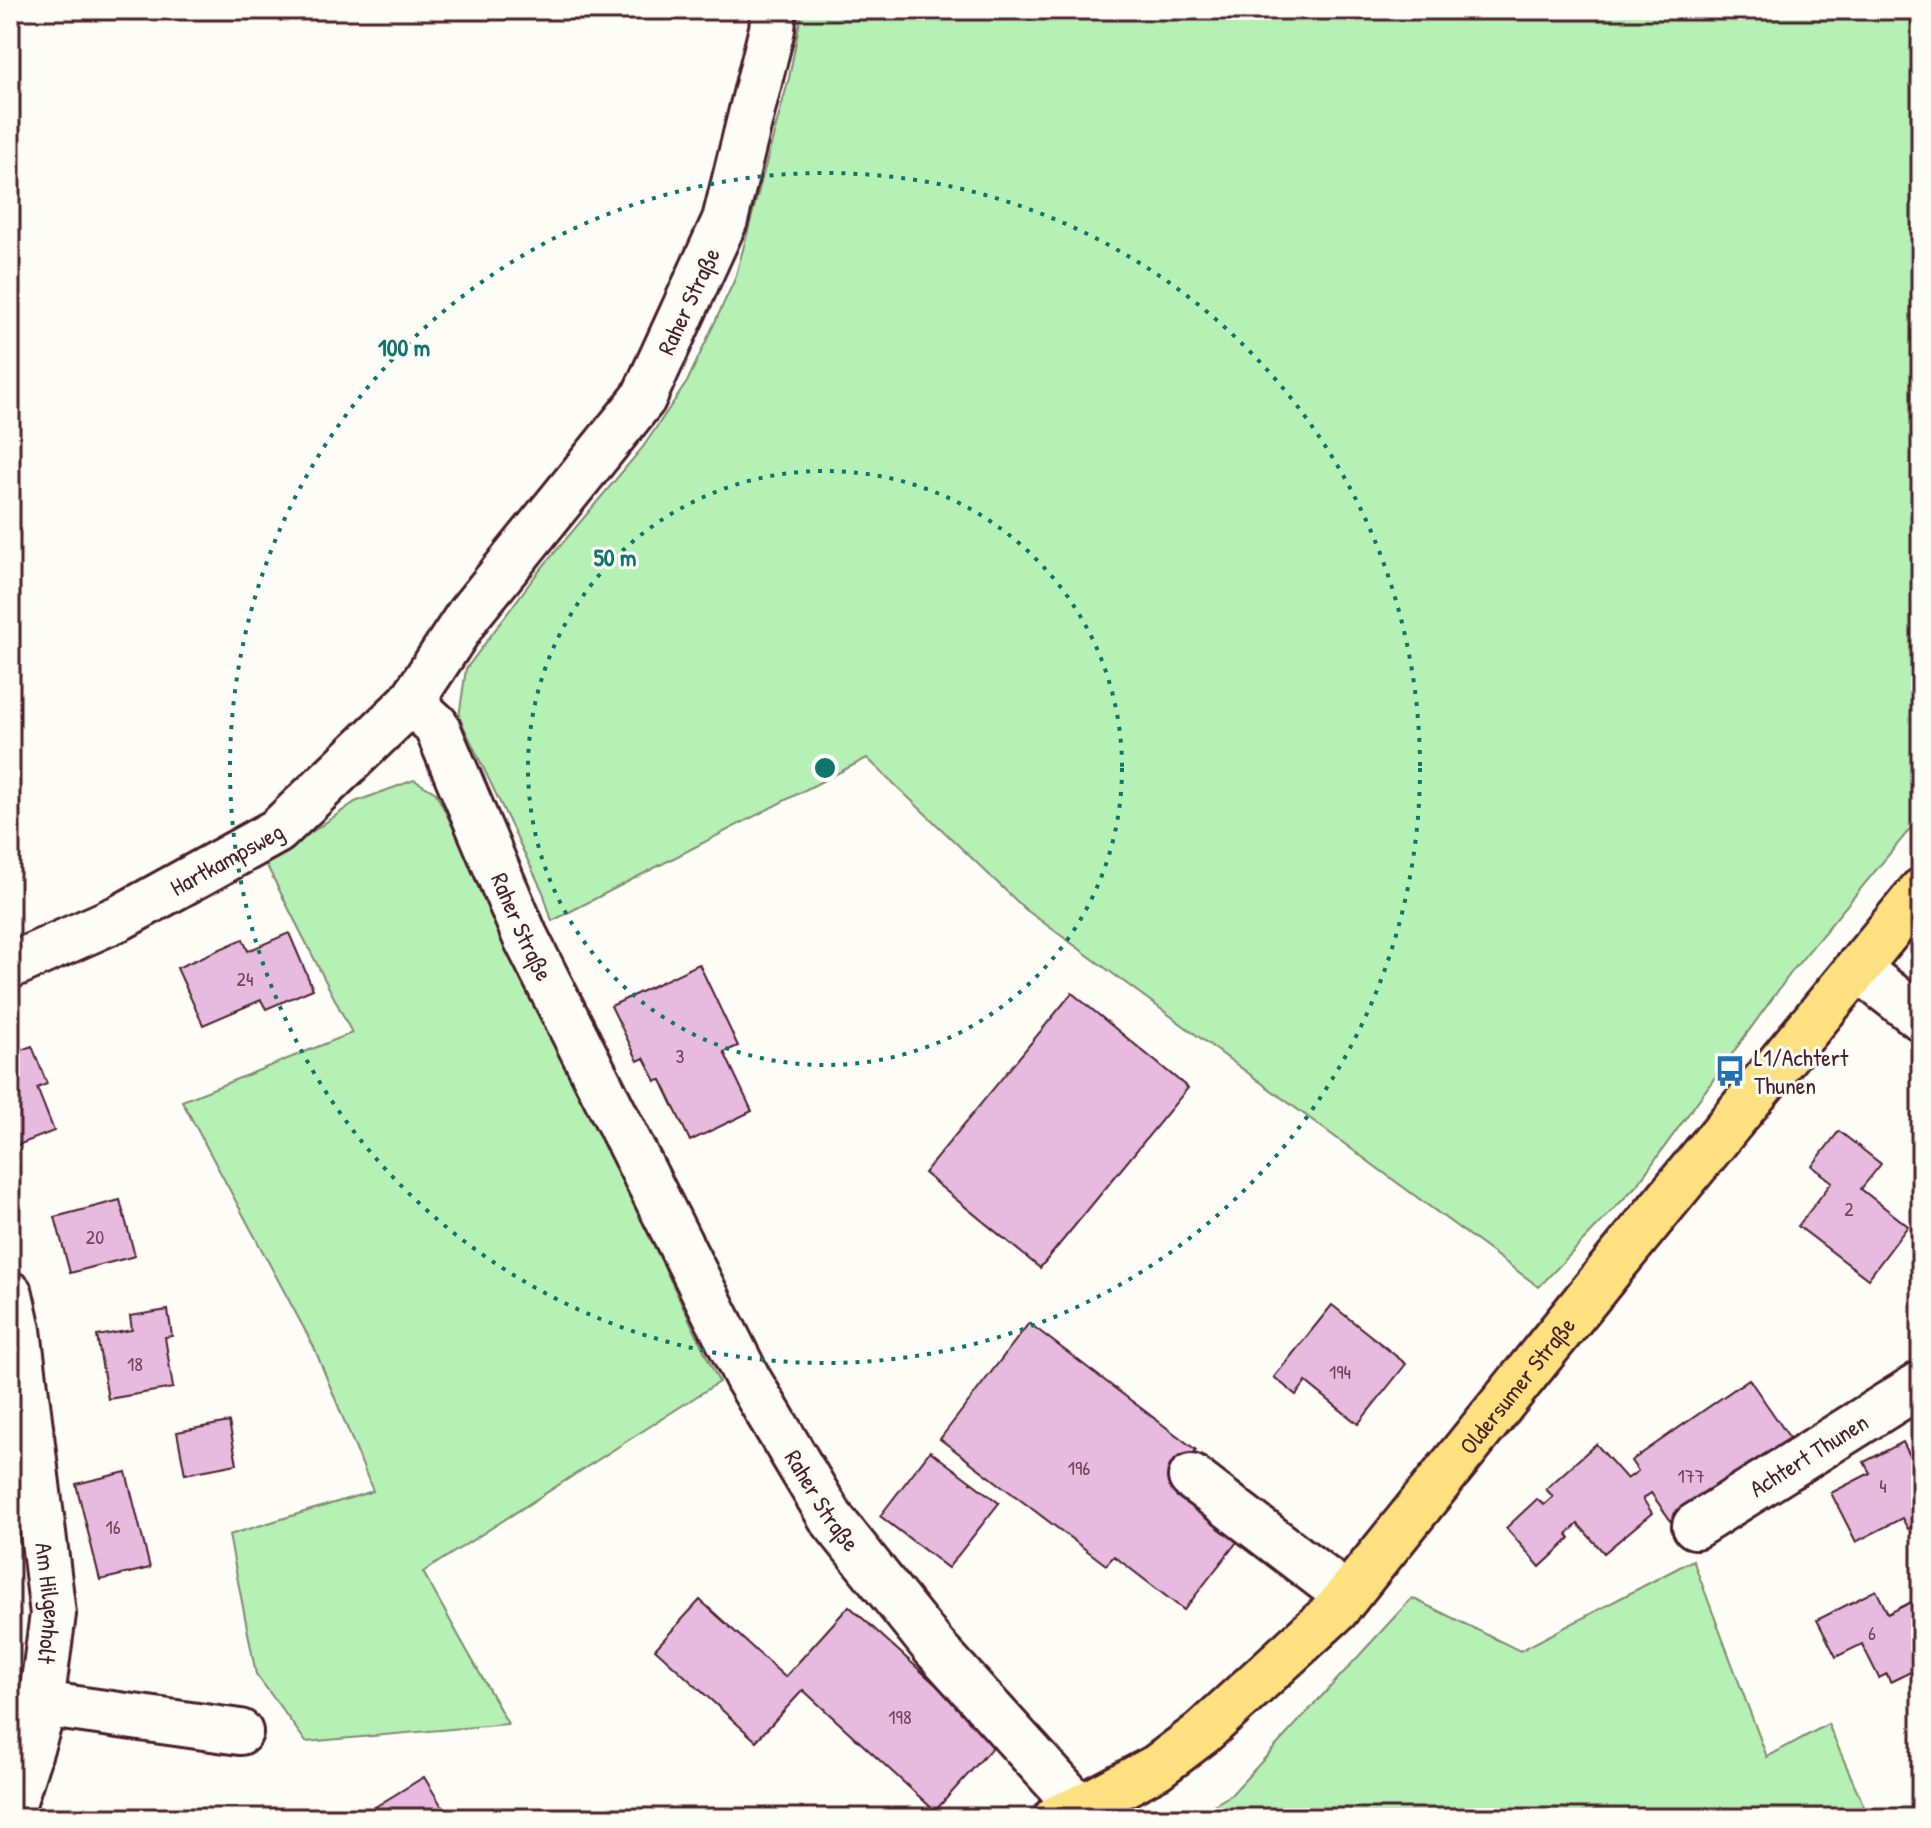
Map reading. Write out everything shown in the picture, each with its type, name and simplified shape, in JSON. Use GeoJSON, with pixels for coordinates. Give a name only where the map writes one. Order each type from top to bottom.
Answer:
{"type":"FeatureCollection","features":[{"type":"Feature","properties":{"kind":"main road","name":"Oldersumer Straße"},"geometry":{"type":"LineString","coordinates":[[1068,1813],[1157,1767],[1202,1733],[1336,1610],[1921,891]]}},
{"type":"Feature","properties":{"kind":"street","name":"Raher Straße"},"geometry":{"type":"LineString","coordinates":[[774,10],[725,220],[643,399],[469,614],[411,702],[436,725],[525,936],[748,1379],[831,1518],[1068,1813]]}},
{"type":"Feature","properties":{"kind":"street","name":"Hartkampsweg"},"geometry":{"type":"LineString","coordinates":[[10,966],[121,917],[277,831],[411,702]]}},
{"type":"Feature","properties":{"kind":"street"},"geometry":{"type":"LineString","coordinates":[[1857,968],[1921,1018]]}},
{"type":"Feature","properties":{"kind":"street","name":"Am Hilgenholt"},"geometry":{"type":"LineString","coordinates":[[10,1294],[18,1330],[53,1614],[38,1726],[10,1813]]}},
{"type":"Feature","properties":{"kind":"street","name":"Achtert Thunen"},"geometry":{"type":"LineString","coordinates":[[1695,1526],[1921,1384]]}},
{"type":"Feature","properties":{"kind":"street"},"geometry":{"type":"LineString","coordinates":[[1191,1477],[1347,1596]]}},
{"type":"Feature","properties":{"kind":"street"},"geometry":{"type":"LineString","coordinates":[[41,1704],[240,1732]]}},
{"type":"Feature","properties":{"kind":"green space"},"geometry":{"type":"Polygon","coordinates":[[[802,10],[1921,10],[1921,816],[1793,970],[1636,1186],[1539,1287],[1025,909],[867,758],[552,921],[543,892],[459,717],[466,669],[535,576],[643,447],[687,382],[735,279],[789,78],[802,10]]]}},
{"type":"Feature","properties":{"kind":"green space"},"geometry":{"type":"Polygon","coordinates":[[[414,780],[436,793],[719,1382],[423,1572],[508,1724],[306,1742],[256,1674],[229,1535],[373,1491],[314,1347],[182,1101],[352,1033],[266,864],[355,802],[414,780]]]}},
{"type":"Feature","properties":{"kind":"green space"},"geometry":{"type":"Polygon","coordinates":[[[1693,1560],[1767,1757],[1828,1724],[1869,1818],[1191,1818],[1231,1795],[1412,1598],[1520,1651],[1693,1560]]]}},
{"type":"Feature","properties":{"kind":"building"},"geometry":{"type":"Polygon","coordinates":[[[289,933],[313,989],[266,1009],[261,1000],[203,1025],[177,968],[243,939],[248,951],[289,933]]]}},
{"type":"Feature","properties":{"kind":"building"},"geometry":{"type":"Polygon","coordinates":[[[699,964],[738,1046],[724,1052],[752,1111],[690,1141],[661,1080],[656,1081],[644,1058],[638,1061],[611,1006],[699,964]]]}},
{"type":"Feature","properties":{"kind":"building"},"geometry":{"type":"Polygon","coordinates":[[[1072,993],[1188,1088],[1040,1268],[924,1173],[1072,993]]]}},
{"type":"Feature","properties":{"kind":"building"},"geometry":{"type":"Polygon","coordinates":[[[32,1046],[47,1084],[37,1088],[54,1131],[18,1145],[10,1125],[10,1054],[32,1046]]]}},
{"type":"Feature","properties":{"kind":"building"},"geometry":{"type":"Polygon","coordinates":[[[1839,1131],[1881,1164],[1861,1189],[1908,1226],[1868,1279],[1798,1226],[1832,1182],[1812,1166],[1839,1131]]]}},
{"type":"Feature","properties":{"kind":"building"},"geometry":{"type":"Polygon","coordinates":[[[120,1200],[135,1256],[70,1273],[55,1217],[120,1200]]]}},
{"type":"Feature","properties":{"kind":"building"},"geometry":{"type":"Polygon","coordinates":[[[1332,1305],[1406,1364],[1358,1424],[1306,1382],[1296,1395],[1274,1377],[1332,1305]]]}},
{"type":"Feature","properties":{"kind":"building"},"geometry":{"type":"Polygon","coordinates":[[[168,1310],[172,1336],[165,1337],[173,1388],[108,1399],[97,1336],[132,1330],[130,1316],[168,1310]]]}},
{"type":"Feature","properties":{"kind":"building"},"geometry":{"type":"Polygon","coordinates":[[[1029,1323],[1196,1450],[1169,1484],[1240,1538],[1184,1610],[1114,1556],[1106,1565],[940,1439],[1029,1323]]]}},
{"type":"Feature","properties":{"kind":"building"},"geometry":{"type":"Polygon","coordinates":[[[1749,1379],[1794,1444],[1676,1528],[1651,1493],[1643,1499],[1652,1513],[1604,1553],[1578,1524],[1567,1534],[1570,1539],[1540,1567],[1506,1528],[1537,1499],[1544,1505],[1553,1497],[1546,1489],[1596,1444],[1627,1479],[1638,1471],[1631,1461],[1749,1379]]]}},
{"type":"Feature","properties":{"kind":"building"},"geometry":{"type":"Polygon","coordinates":[[[229,1422],[237,1464],[185,1474],[177,1432],[229,1422]]]}},
{"type":"Feature","properties":{"kind":"building"},"geometry":{"type":"Polygon","coordinates":[[[1903,1442],[1921,1478],[1921,1523],[1908,1529],[1902,1518],[1856,1542],[1831,1493],[1870,1473],[1864,1462],[1903,1442]]]}},
{"type":"Feature","properties":{"kind":"building"},"geometry":{"type":"Polygon","coordinates":[[[930,1451],[999,1503],[948,1568],[880,1516],[930,1451]]]}},
{"type":"Feature","properties":{"kind":"building"},"geometry":{"type":"Polygon","coordinates":[[[126,1472],[150,1568],[100,1580],[76,1484],[126,1472]]]}},
{"type":"Feature","properties":{"kind":"building"},"geometry":{"type":"Polygon","coordinates":[[[1876,1590],[1888,1614],[1921,1597],[1921,1667],[1890,1682],[1887,1674],[1879,1678],[1862,1644],[1836,1657],[1817,1620],[1876,1590]]]}},
{"type":"Feature","properties":{"kind":"building"},"geometry":{"type":"Polygon","coordinates":[[[700,1600],[785,1677],[849,1606],[998,1741],[935,1811],[803,1690],[756,1741],[655,1649],[700,1600]]]}},
{"type":"Feature","properties":{"kind":"building"},"geometry":{"type":"Polygon","coordinates":[[[424,1777],[449,1818],[382,1818],[375,1807],[424,1777]]]}},
{"type":"Feature","properties":{"kind":"place","name":"L1/Achtert Thunen"},"geometry":{"type":"Point","coordinates":[1730,1071]}}]}
